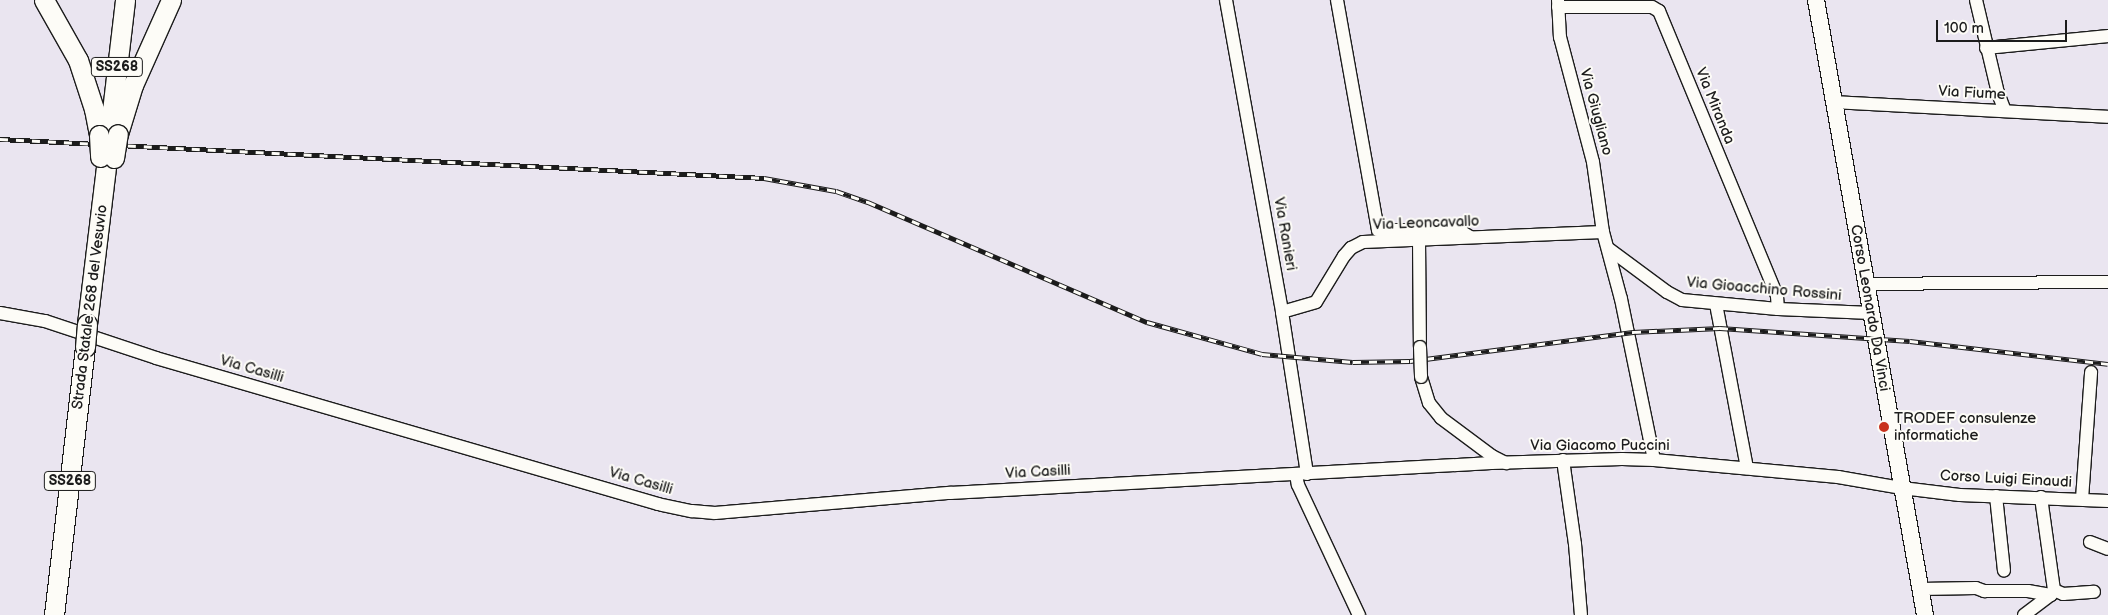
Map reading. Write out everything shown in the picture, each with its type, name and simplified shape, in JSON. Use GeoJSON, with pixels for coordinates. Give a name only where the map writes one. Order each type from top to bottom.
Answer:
{"type":"FeatureCollection","features":[{"type":"Feature","properties":{"kind":"highway"},"geometry":{"type":"LineString","coordinates":[[44,0],[78,60],[94,109],[109,134]]}},
{"type":"Feature","properties":{"kind":"highway","name":"SS268"},"geometry":{"type":"LineString","coordinates":[[109,134],[125,0]]}},
{"type":"Feature","properties":{"kind":"highway"},"geometry":{"type":"LineString","coordinates":[[94,270],[94,203],[107,157],[109,134],[171,0]]}},
{"type":"Feature","properties":{"kind":"highway","name":"Strada Statale 268 del Vesuvio"},"geometry":{"type":"LineString","coordinates":[[54,615],[99,229],[107,200],[107,157]]}},
{"type":"Feature","properties":{"kind":"main road","name":"Corso Leonardo Da Vinci"},"geometry":{"type":"LineString","coordinates":[[1816,0],[1925,615]]}},
{"type":"Feature","properties":{"kind":"street","name":"Via Ranieri"},"geometry":{"type":"LineString","coordinates":[[1226,0],[1282,312],[1302,474],[1298,485],[1359,615]]}},
{"type":"Feature","properties":{"kind":"street"},"geometry":{"type":"LineString","coordinates":[[1337,0],[1378,230],[1458,230],[1471,238]]}},
{"type":"Feature","properties":{"kind":"street"},"geometry":{"type":"LineString","coordinates":[[1976,0],[1986,48],[2005,111]]}},
{"type":"Feature","properties":{"kind":"street","name":"Via Giugliano"},"geometry":{"type":"LineString","coordinates":[[1558,3],[1560,37],[1593,162],[1603,232],[1609,250],[1654,460]]}},
{"type":"Feature","properties":{"kind":"street","name":"Via Miranda"},"geometry":{"type":"LineString","coordinates":[[1558,3],[1652,7],[1659,10],[1777,296],[1778,309]]}},
{"type":"Feature","properties":{"kind":"street"},"geometry":{"type":"LineString","coordinates":[[1986,48],[2108,36]]}},
{"type":"Feature","properties":{"kind":"street","name":"Via Fiume"},"geometry":{"type":"LineString","coordinates":[[1834,102],[2108,118]]}},
{"type":"Feature","properties":{"kind":"street","name":"Via Leoncavallo"},"geometry":{"type":"LineString","coordinates":[[1282,312],[1316,302],[1344,256],[1351,248],[1363,242],[1603,232]]}},
{"type":"Feature","properties":{"kind":"street"},"geometry":{"type":"LineString","coordinates":[[1419,239],[1421,376],[1429,403],[1441,418],[1492,456],[1506,463]]}},
{"type":"Feature","properties":{"kind":"street","name":"Via Gioacchino Rossini"},"geometry":{"type":"LineString","coordinates":[[1609,250],[1673,296],[1693,302],[1809,311],[1871,313]]}},
{"type":"Feature","properties":{"kind":"street"},"geometry":{"type":"LineString","coordinates":[[1866,284],[2108,282]]}},
{"type":"Feature","properties":{"kind":"street"},"geometry":{"type":"LineString","coordinates":[[1716,304],[1747,468]]}},
{"type":"Feature","properties":{"kind":"street","name":"Via Casilli"},"geometry":{"type":"LineString","coordinates":[[0,313],[45,321],[156,358],[658,504],[692,511],[715,513],[950,493],[1302,474]]}},
{"type":"Feature","properties":{"kind":"street"},"geometry":{"type":"LineString","coordinates":[[2082,499],[2091,372]]}},
{"type":"Feature","properties":{"kind":"street"},"geometry":{"type":"LineString","coordinates":[[1563,460],[1575,544],[1581,615]]}},
{"type":"Feature","properties":{"kind":"street","name":"Via Giacomo Puccini"},"geometry":{"type":"LineString","coordinates":[[1302,474],[1563,460],[1654,460],[1838,477],[1902,488]]}},
{"type":"Feature","properties":{"kind":"street","name":"Corso Luigi Einaudi"},"geometry":{"type":"LineString","coordinates":[[1902,488],[1996,496],[2108,501]]}},
{"type":"Feature","properties":{"kind":"street"},"geometry":{"type":"LineString","coordinates":[[1996,496],[2004,571]]}},
{"type":"Feature","properties":{"kind":"street"},"geometry":{"type":"LineString","coordinates":[[2041,497],[2052,592]]}},
{"type":"Feature","properties":{"kind":"street"},"geometry":{"type":"LineString","coordinates":[[2090,542],[2108,549]]}},
{"type":"Feature","properties":{"kind":"street"},"geometry":{"type":"LineString","coordinates":[[1920,589],[1976,588],[1984,591],[2028,591],[2063,594],[2094,592]]}},
{"type":"Feature","properties":{"kind":"street"},"geometry":{"type":"LineString","coordinates":[[2024,615],[2052,592]]}},
{"type":"Feature","properties":{"kind":"railway"},"geometry":{"type":"LineString","coordinates":[[0,139],[764,178],[836,191],[868,202],[1147,322],[1262,354],[1353,362],[1410,361],[1633,332],[1720,328],[1910,341],[2108,364]]}},
{"type":"Feature","properties":{"kind":"place","name":"TRODEF consulenze informatiche"},"geometry":{"type":"Point","coordinates":[1884,427]}}]}
